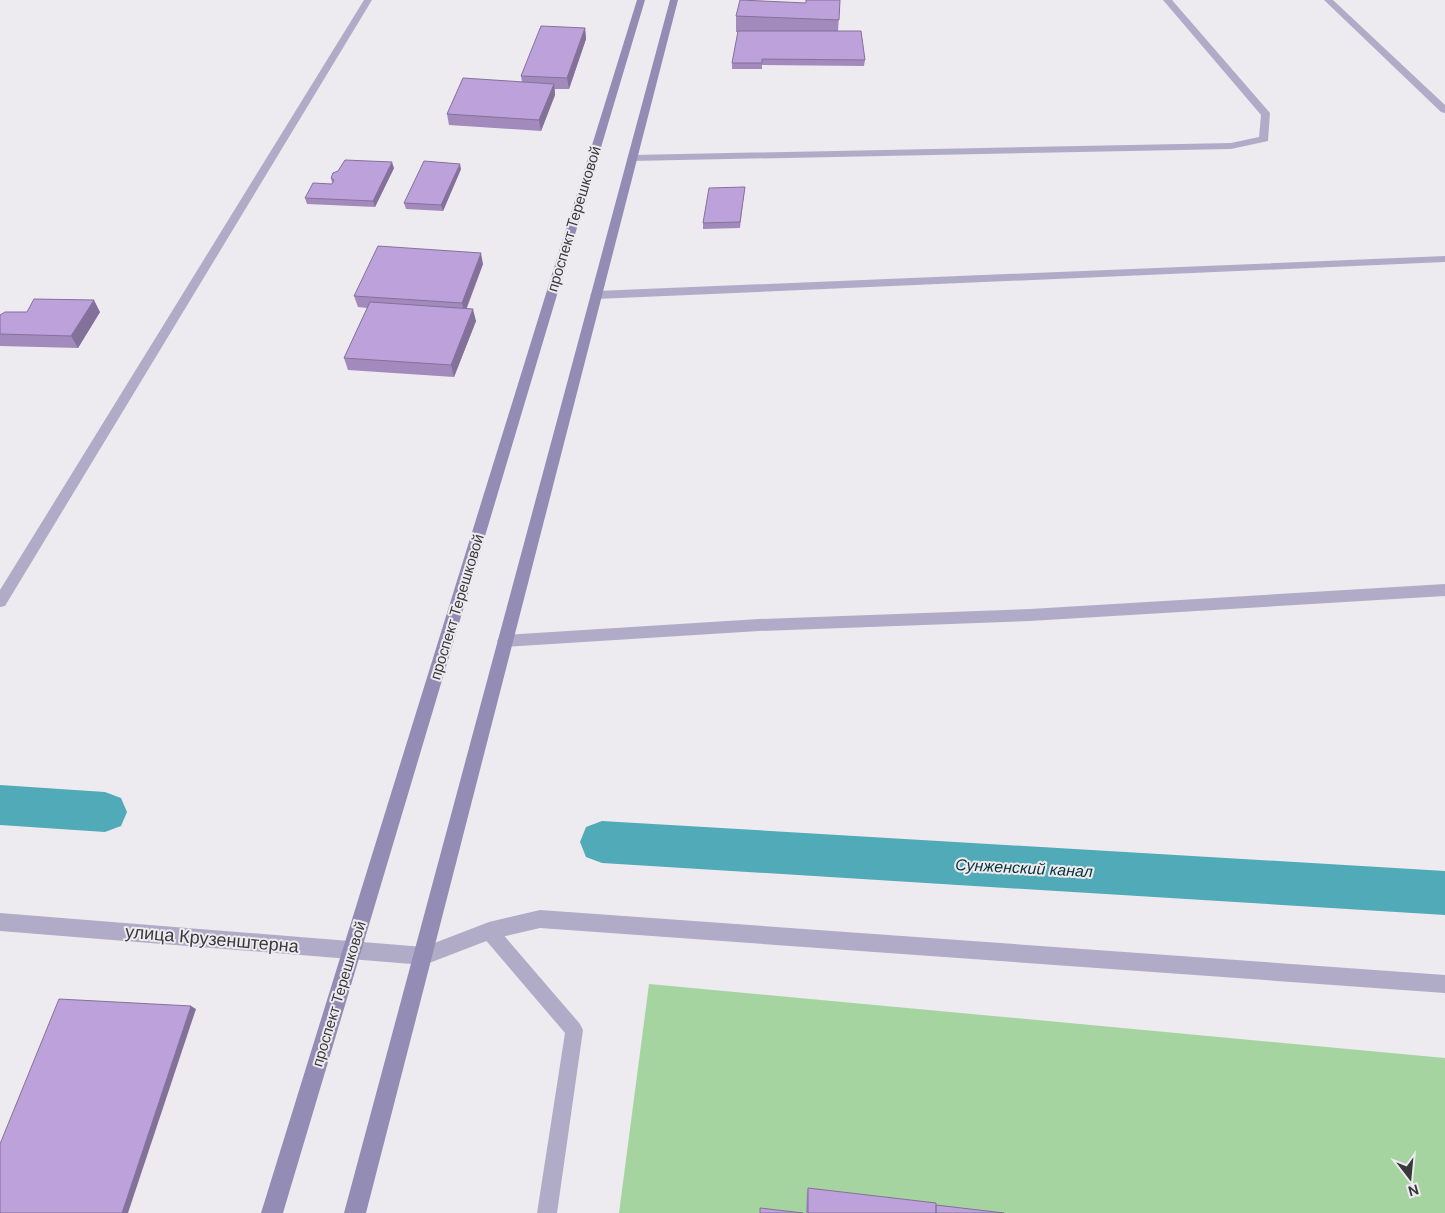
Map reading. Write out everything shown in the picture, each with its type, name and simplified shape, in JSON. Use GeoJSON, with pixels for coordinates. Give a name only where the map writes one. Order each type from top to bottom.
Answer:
{"type":"FeatureCollection","features":[{"type":"Feature","properties":{"kind":"main road","name":"проспект Терешковой"},"geometry":{"type":"LineString","coordinates":[[272,1213],[641,0]]}},
{"type":"Feature","properties":{"kind":"main road"},"geometry":{"type":"LineString","coordinates":[[355,1213],[674,0]]}},
{"type":"Feature","properties":{"kind":"street"},"geometry":{"type":"LineString","coordinates":[[632,158],[1232,146],[1264,139],[1266,115],[1167,0]]}},
{"type":"Feature","properties":{"kind":"street"},"geometry":{"type":"LineString","coordinates":[[1328,0],[1445,110]]}},
{"type":"Feature","properties":{"kind":"street"},"geometry":{"type":"LineString","coordinates":[[596,296],[1445,259]]}},
{"type":"Feature","properties":{"kind":"street"},"geometry":{"type":"LineString","coordinates":[[505,641],[759,625],[1030,614],[1445,590]]}},
{"type":"Feature","properties":{"kind":"street"},"geometry":{"type":"LineString","coordinates":[[424,956],[489,931],[540,919],[1445,984]]}},
{"type":"Feature","properties":{"kind":"street","name":"улица Крузенштерна"},"geometry":{"type":"LineString","coordinates":[[0,922],[424,956]]}},
{"type":"Feature","properties":{"kind":"lane"},"geometry":{"type":"LineString","coordinates":[[0,602],[368,0]]}},
{"type":"Feature","properties":{"kind":"lane"},"geometry":{"type":"LineString","coordinates":[[489,931],[574,1030],[547,1213]]}},
{"type":"Feature","properties":{"kind":"green space"},"geometry":{"type":"Polygon","coordinates":[[[649,984],[1445,1058],[1445,1213],[619,1213],[649,984]]]}},
{"type":"Feature","properties":{"kind":"building"},"geometry":{"type":"Polygon","coordinates":[[[740,0],[806,3],[806,0],[840,0],[839,20],[736,16],[740,0]]]}},
{"type":"Feature","properties":{"kind":"building"},"geometry":{"type":"Polygon","coordinates":[[[541,26],[585,28],[567,78],[521,76],[541,26]]]}},
{"type":"Feature","properties":{"kind":"building"},"geometry":{"type":"Polygon","coordinates":[[[738,31],[861,31],[865,60],[762,59],[762,63],[732,63],[738,31]]]}},
{"type":"Feature","properties":{"kind":"building"},"geometry":{"type":"Polygon","coordinates":[[[463,78],[554,84],[539,120],[447,114],[463,78]]]}},
{"type":"Feature","properties":{"kind":"building"},"geometry":{"type":"Polygon","coordinates":[[[345,160],[392,162],[373,201],[305,198],[313,183],[332,184],[334,180],[331,178],[333,173],[338,171],[345,160]]]}},
{"type":"Feature","properties":{"kind":"building"},"geometry":{"type":"Polygon","coordinates":[[[424,161],[460,164],[441,205],[404,203],[424,161]]]}},
{"type":"Feature","properties":{"kind":"building"},"geometry":{"type":"Polygon","coordinates":[[[745,187],[740,222],[703,223],[709,188],[745,187]]]}},
{"type":"Feature","properties":{"kind":"building"},"geometry":{"type":"Polygon","coordinates":[[[378,246],[481,253],[462,303],[354,296],[378,246]]]}},
{"type":"Feature","properties":{"kind":"building"},"geometry":{"type":"Polygon","coordinates":[[[34,299],[94,300],[71,336],[0,334],[0,315],[5,312],[27,312],[34,299]]]}},
{"type":"Feature","properties":{"kind":"building"},"geometry":{"type":"Polygon","coordinates":[[[370,302],[473,309],[451,365],[344,358],[370,302]]]}},
{"type":"Feature","properties":{"kind":"building"},"geometry":{"type":"Polygon","coordinates":[[[59,999],[191,1006],[122,1213],[0,1213],[0,1144],[59,999]]]}},
{"type":"Feature","properties":{"kind":"building"},"geometry":{"type":"Polygon","coordinates":[[[808,1188],[936,1203],[936,1213],[808,1213],[808,1188]]]}},
{"type":"Feature","properties":{"kind":"building"},"geometry":{"type":"Polygon","coordinates":[[[936,1205],[1004,1213],[936,1213],[936,1205]]]}},
{"type":"Feature","properties":{"kind":"building"},"geometry":{"type":"Polygon","coordinates":[[[760,1208],[803,1213],[760,1213],[760,1208]]]}},
{"type":"Feature","properties":{"kind":"waterway","name":"Сунженский канал"},"geometry":{"type":"LineString","coordinates":[[0,805],[105,812]]}},
{"type":"Feature","properties":{"kind":"waterway","name":"Сунженский канал"},"geometry":{"type":"LineString","coordinates":[[602,842],[1445,893]]}}]}
